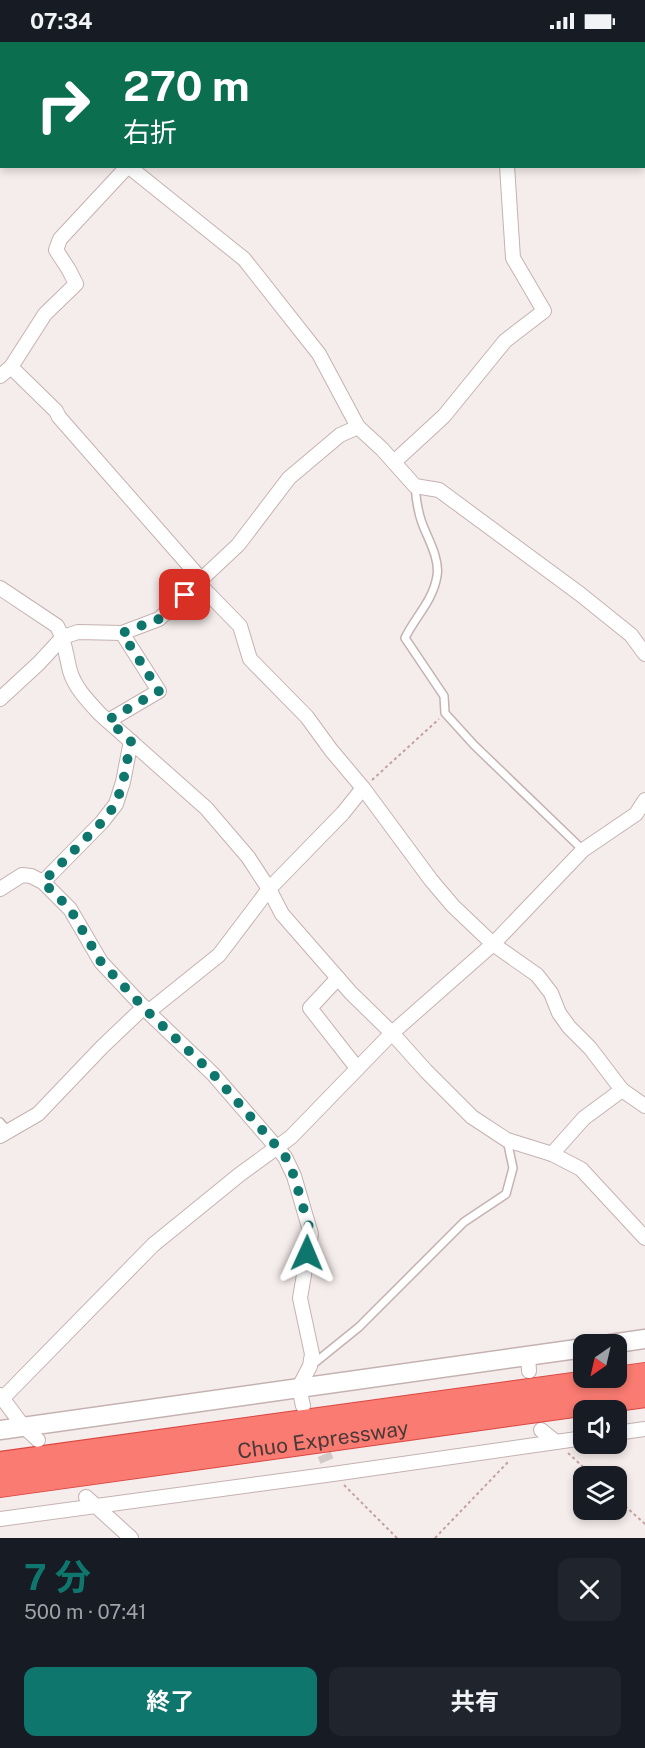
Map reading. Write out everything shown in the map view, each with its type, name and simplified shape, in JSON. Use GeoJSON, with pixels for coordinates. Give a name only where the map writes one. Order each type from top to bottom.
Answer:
{"type":"FeatureCollection","features":[{"type":"Feature","properties":{"kind":"highway","name":"Chuo Expressway"},"geometry":{"type":"LineString","coordinates":[[0,1465],[645,1376]]}},
{"type":"Feature","properties":{"kind":"highway","name":"Chuo Expressway"},"geometry":{"type":"LineString","coordinates":[[0,1484],[645,1394]]}},
{"type":"Feature","properties":{"kind":"street"},"geometry":{"type":"LineString","coordinates":[[0,375],[11,367],[45,314],[76,284],[56,250],[60,239],[130,168],[244,259],[320,354],[358,427],[382,449],[415,486],[439,490],[605,614],[631,635],[645,654]]}},
{"type":"Feature","properties":{"kind":"street"},"geometry":{"type":"LineString","coordinates":[[394,462],[444,416],[504,341],[544,311],[513,258],[507,168]]}},
{"type":"Feature","properties":{"kind":"street"},"geometry":{"type":"LineString","coordinates":[[11,367],[56,411],[240,626],[250,659],[307,717],[453,906],[493,944],[537,975],[551,993],[559,1013],[569,1027],[590,1048],[622,1090],[645,1106]]}},
{"type":"Feature","properties":{"kind":"street"},"geometry":{"type":"LineString","coordinates":[[0,699],[63,637],[78,632],[122,633],[159,619],[238,545],[289,478],[340,435],[358,427]]}},
{"type":"Feature","properties":{"kind":"street"},"geometry":{"type":"LineString","coordinates":[[0,588],[57,626],[63,637],[71,673],[84,698],[206,808],[248,857],[282,914],[351,993],[392,1032],[472,1117],[507,1140],[552,1154],[581,1169],[645,1238]]}},
{"type":"Feature","properties":{"kind":"street"},"geometry":{"type":"LineString","coordinates":[[108,720],[159,691],[122,633]]}},
{"type":"Feature","properties":{"kind":"street"},"geometry":{"type":"LineString","coordinates":[[43,882],[102,822],[116,804],[131,741]]}},
{"type":"Feature","properties":{"kind":"street"},"geometry":{"type":"LineString","coordinates":[[3,1129],[38,1114],[102,1047],[146,1010],[219,955],[269,889],[343,813],[363,788]]}},
{"type":"Feature","properties":{"kind":"street"},"geometry":{"type":"LineString","coordinates":[[38,1440],[2,1397],[153,1245],[239,1175],[291,1137],[392,1032],[493,944],[583,850],[636,813],[645,800]]}},
{"type":"Feature","properties":{"kind":"street"},"geometry":{"type":"LineString","coordinates":[[0,889],[22,875],[31,876],[43,882],[70,909],[101,962],[146,1010],[213,1074],[285,1156],[294,1176],[311,1234],[300,1298],[312,1354],[310,1366],[299,1387],[303,1406]]}},
{"type":"Feature","properties":{"kind":"street"},"geometry":{"type":"LineString","coordinates":[[338,978],[310,1008],[357,1068]]}},
{"type":"Feature","properties":{"kind":"street"},"geometry":{"type":"LineString","coordinates":[[552,1154],[584,1118],[622,1090]]}},
{"type":"Feature","properties":{"kind":"street"},"geometry":{"type":"LineString","coordinates":[[627,1342],[645,1339]]}},
{"type":"Feature","properties":{"kind":"street"},"geometry":{"type":"LineString","coordinates":[[0,1430],[299,1387],[528,1363],[573,1351]]}},
{"type":"Feature","properties":{"kind":"street"},"geometry":{"type":"LineString","coordinates":[[627,1431],[645,1429]]}},
{"type":"Feature","properties":{"kind":"street"},"geometry":{"type":"LineString","coordinates":[[541,1430],[556,1442]]}},
{"type":"Feature","properties":{"kind":"street"},"geometry":{"type":"LineString","coordinates":[[0,1519],[90,1501],[333,1474],[573,1440]]}},
{"type":"Feature","properties":{"kind":"street"},"geometry":{"type":"LineString","coordinates":[[327,1461],[333,1474]]}},
{"type":"Feature","properties":{"kind":"street"},"geometry":{"type":"LineString","coordinates":[[90,1501],[131,1538]]}},
{"type":"Feature","properties":{"kind":"lane"},"geometry":{"type":"LineString","coordinates":[[415,486],[422,522],[433,548],[437,576],[426,607],[405,638],[444,696],[445,713],[474,745],[583,850]]}},
{"type":"Feature","properties":{"kind":"lane"},"geometry":{"type":"LineString","coordinates":[[310,1366],[359,1327],[464,1221],[506,1194],[513,1168],[507,1140]]}},
{"type":"Feature","properties":{"kind":"path"},"geometry":{"type":"LineString","coordinates":[[363,788],[445,713]]}},
{"type":"Feature","properties":{"kind":"path"},"geometry":{"type":"LineString","coordinates":[[556,1442],[582,1466]]}},
{"type":"Feature","properties":{"kind":"path"},"geometry":{"type":"LineString","coordinates":[[435,1538],[522,1447]]}},
{"type":"Feature","properties":{"kind":"path"},"geometry":{"type":"LineString","coordinates":[[333,1474],[397,1538]]}},
{"type":"Feature","properties":{"kind":"path"},"geometry":{"type":"LineString","coordinates":[[627,1508],[645,1524]]}},
{"type":"Feature","properties":{"kind":"tunnel"},"geometry":{"type":"LineString","coordinates":[[316,1435],[327,1461]]}},
{"type":"Feature","properties":{"kind":"route"},"geometry":{"type":"LineString","coordinates":[[185,595],[159,619],[122,633],[159,691],[108,720],[131,741],[116,804],[102,822],[43,882],[70,909],[101,962],[148,1012],[213,1074],[285,1156],[294,1176],[311,1234],[307,1253]]}}]}
